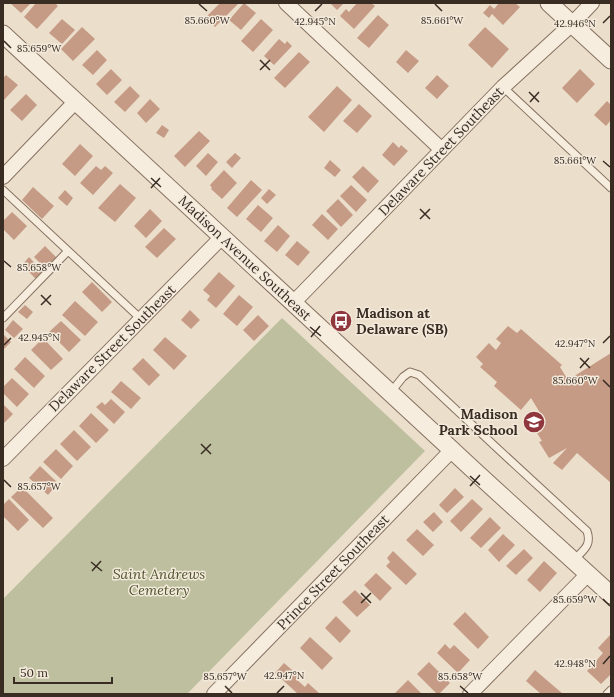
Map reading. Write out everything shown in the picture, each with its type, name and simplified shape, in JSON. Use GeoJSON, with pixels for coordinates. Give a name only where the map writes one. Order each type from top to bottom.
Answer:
{"type":"FeatureCollection","features":[{"type":"Feature","properties":{"kind":"street"},"geometry":{"type":"LineString","coordinates":[[286,3],[442,150]]}},
{"type":"Feature","properties":{"kind":"street"},"geometry":{"type":"LineString","coordinates":[[549,3],[611,60]]}},
{"type":"Feature","properties":{"kind":"street","name":"Delaware Street Southeast"},"geometry":{"type":"LineString","coordinates":[[294,302],[503,87],[572,24],[592,3]]}},
{"type":"Feature","properties":{"kind":"street","name":"Madison Avenue Southeast"},"geometry":{"type":"LineString","coordinates":[[3,34],[143,162],[452,450],[611,595]]}},
{"type":"Feature","properties":{"kind":"street"},"geometry":{"type":"LineString","coordinates":[[3,177],[76,101]]}},
{"type":"Feature","properties":{"kind":"street","name":"Delaware Street Southeast"},"geometry":{"type":"LineString","coordinates":[[3,460],[222,237]]}},
{"type":"Feature","properties":{"kind":"street","name":"Prince Street Southeast"},"geometry":{"type":"LineString","coordinates":[[214,694],[452,450]]}},
{"type":"Feature","properties":{"kind":"street"},"geometry":{"type":"LineString","coordinates":[[470,694],[588,574]]}},
{"type":"Feature","properties":{"kind":"lane"},"geometry":{"type":"LineString","coordinates":[[503,87],[611,188]]}},
{"type":"Feature","properties":{"kind":"lane"},"geometry":{"type":"LineString","coordinates":[[3,190],[141,319]]}},
{"type":"Feature","properties":{"kind":"lane"},"geometry":{"type":"LineString","coordinates":[[3,318],[68,251]]}},
{"type":"Feature","properties":{"kind":"lane"},"geometry":{"type":"LineString","coordinates":[[391,392],[403,376],[410,372],[419,375],[587,531],[590,539],[588,544],[574,560]]}},
{"type":"Feature","properties":{"kind":"lane"},"geometry":{"type":"LineString","coordinates":[[607,694],[611,690]]}},
{"type":"Feature","properties":{"kind":"green space","name":"Saint Andrews Cemetery"},"geometry":{"type":"Polygon","coordinates":[[[282,318],[425,451],[187,694],[3,694],[3,599],[282,318]]]}},
{"type":"Feature","properties":{"kind":"building"},"geometry":{"type":"Polygon","coordinates":[[[10,3],[31,3],[21,13],[10,3]]]}},
{"type":"Feature","properties":{"kind":"building"},"geometry":{"type":"Polygon","coordinates":[[[36,3],[55,3],[58,6],[37,29],[24,17],[36,3]]]}},
{"type":"Feature","properties":{"kind":"building"},"geometry":{"type":"Polygon","coordinates":[[[220,3],[239,3],[215,27],[205,18],[220,3]]]}},
{"type":"Feature","properties":{"kind":"building"},"geometry":{"type":"Polygon","coordinates":[[[244,3],[256,13],[241,30],[229,20],[244,3]]]}},
{"type":"Feature","properties":{"kind":"building"},"geometry":{"type":"Polygon","coordinates":[[[330,3],[344,3],[337,10],[330,3]]]}},
{"type":"Feature","properties":{"kind":"building"},"geometry":{"type":"Polygon","coordinates":[[[357,3],[371,3],[375,6],[354,29],[340,16],[346,9],[349,12],[357,3]]]}},
{"type":"Feature","properties":{"kind":"building"},"geometry":{"type":"Polygon","coordinates":[[[499,3],[515,3],[520,7],[503,25],[492,14],[489,18],[483,13],[490,5],[494,9],[499,3]]]}},
{"type":"Feature","properties":{"kind":"building"},"geometry":{"type":"Polygon","coordinates":[[[378,15],[389,25],[369,48],[357,38],[378,15]]]}},
{"type":"Feature","properties":{"kind":"building"},"geometry":{"type":"Polygon","coordinates":[[[62,19],[75,30],[62,44],[49,33],[62,19]]]}},
{"type":"Feature","properties":{"kind":"building"},"geometry":{"type":"Polygon","coordinates":[[[261,19],[273,30],[253,52],[241,41],[261,19]]]}},
{"type":"Feature","properties":{"kind":"building"},"geometry":{"type":"Polygon","coordinates":[[[82,27],[95,39],[73,61],[61,49],[82,27]]]}},
{"type":"Feature","properties":{"kind":"building"},"geometry":{"type":"Polygon","coordinates":[[[485,27],[509,49],[492,68],[468,45],[485,27]]]}},
{"type":"Feature","properties":{"kind":"building"},"geometry":{"type":"Polygon","coordinates":[[[279,39],[285,44],[287,41],[292,46],[274,65],[264,56],[279,39]]]}},
{"type":"Feature","properties":{"kind":"building"},"geometry":{"type":"Polygon","coordinates":[[[97,50],[107,60],[93,75],[82,65],[97,50]]]}},
{"type":"Feature","properties":{"kind":"building"},"geometry":{"type":"Polygon","coordinates":[[[406,50],[419,61],[408,73],[396,62],[406,50]]]}},
{"type":"Feature","properties":{"kind":"building"},"geometry":{"type":"Polygon","coordinates":[[[299,52],[310,62],[285,88],[274,78],[299,52]]]}},
{"type":"Feature","properties":{"kind":"building"},"geometry":{"type":"Polygon","coordinates":[[[111,69],[122,80],[107,95],[96,84],[111,69]]]}},
{"type":"Feature","properties":{"kind":"building"},"geometry":{"type":"Polygon","coordinates":[[[580,69],[595,84],[577,103],[562,88],[580,69]]]}},
{"type":"Feature","properties":{"kind":"building"},"geometry":{"type":"Polygon","coordinates":[[[6,75],[18,85],[3,101],[3,78],[6,75]]]}},
{"type":"Feature","properties":{"kind":"building"},"geometry":{"type":"Polygon","coordinates":[[[437,75],[449,86],[437,99],[425,88],[437,75]]]}},
{"type":"Feature","properties":{"kind":"building"},"geometry":{"type":"Polygon","coordinates":[[[130,86],[140,96],[125,112],[114,102],[130,86]]]}},
{"type":"Feature","properties":{"kind":"building"},"geometry":{"type":"Polygon","coordinates":[[[337,86],[352,100],[324,132],[308,117],[337,86]]]}},
{"type":"Feature","properties":{"kind":"building"},"geometry":{"type":"Polygon","coordinates":[[[26,94],[37,105],[22,121],[10,110],[26,94]]]}},
{"type":"Feature","properties":{"kind":"building"},"geometry":{"type":"Polygon","coordinates":[[[150,99],[160,109],[146,123],[137,113],[150,99]]]}},
{"type":"Feature","properties":{"kind":"building"},"geometry":{"type":"Polygon","coordinates":[[[607,101],[611,105],[611,120],[606,126],[594,115],[607,101]]]}},
{"type":"Feature","properties":{"kind":"building"},"geometry":{"type":"Polygon","coordinates":[[[359,104],[372,116],[357,133],[343,121],[359,104]]]}},
{"type":"Feature","properties":{"kind":"building"},"geometry":{"type":"Polygon","coordinates":[[[162,125],[169,130],[164,138],[156,133],[162,125]]]}},
{"type":"Feature","properties":{"kind":"building"},"geometry":{"type":"Polygon","coordinates":[[[199,131],[210,141],[185,167],[174,156],[199,131]]]}},
{"type":"Feature","properties":{"kind":"building"},"geometry":{"type":"Polygon","coordinates":[[[393,142],[399,148],[401,145],[408,151],[394,166],[382,155],[393,142]]]}},
{"type":"Feature","properties":{"kind":"building"},"geometry":{"type":"Polygon","coordinates":[[[80,144],[93,156],[75,176],[62,164],[80,144]]]}},
{"type":"Feature","properties":{"kind":"building"},"geometry":{"type":"Polygon","coordinates":[[[208,153],[218,162],[206,176],[196,166],[208,153]]]}},
{"type":"Feature","properties":{"kind":"building"},"geometry":{"type":"Polygon","coordinates":[[[235,153],[241,158],[232,168],[226,162],[235,153]]]}},
{"type":"Feature","properties":{"kind":"building"},"geometry":{"type":"Polygon","coordinates":[[[330,160],[341,170],[335,177],[324,168],[330,160]]]}},
{"type":"Feature","properties":{"kind":"building"},"geometry":{"type":"Polygon","coordinates":[[[96,166],[101,170],[105,166],[113,173],[93,195],[80,183],[96,166]]]}},
{"type":"Feature","properties":{"kind":"building"},"geometry":{"type":"Polygon","coordinates":[[[363,166],[379,181],[368,193],[352,177],[363,166]]]}},
{"type":"Feature","properties":{"kind":"building"},"geometry":{"type":"Polygon","coordinates":[[[224,170],[237,183],[222,199],[211,189],[212,188],[210,185],[224,170]]]}},
{"type":"Feature","properties":{"kind":"building"},"geometry":{"type":"Polygon","coordinates":[[[251,180],[262,190],[237,217],[227,208],[251,180]]]}},
{"type":"Feature","properties":{"kind":"building"},"geometry":{"type":"Polygon","coordinates":[[[120,184],[136,198],[115,222],[98,208],[120,184]]]}},
{"type":"Feature","properties":{"kind":"building"},"geometry":{"type":"Polygon","coordinates":[[[351,185],[367,200],[356,212],[340,196],[351,185]]]}},
{"type":"Feature","properties":{"kind":"building"},"geometry":{"type":"Polygon","coordinates":[[[33,187],[54,206],[42,219],[22,200],[33,187]]]}},
{"type":"Feature","properties":{"kind":"building"},"geometry":{"type":"Polygon","coordinates":[[[269,189],[276,195],[267,204],[261,198],[269,189]]]}},
{"type":"Feature","properties":{"kind":"building"},"geometry":{"type":"Polygon","coordinates":[[[65,190],[73,198],[67,206],[58,198],[65,190]]]}},
{"type":"Feature","properties":{"kind":"building"},"geometry":{"type":"Polygon","coordinates":[[[338,199],[353,215],[341,227],[326,211],[338,199]]]}},
{"type":"Feature","properties":{"kind":"building"},"geometry":{"type":"Polygon","coordinates":[[[258,205],[273,218],[261,232],[246,219],[258,205]]]}},
{"type":"Feature","properties":{"kind":"building"},"geometry":{"type":"Polygon","coordinates":[[[150,209],[162,221],[146,238],[134,226],[150,209]]]}},
{"type":"Feature","properties":{"kind":"building"},"geometry":{"type":"Polygon","coordinates":[[[12,212],[27,226],[14,240],[3,229],[3,221],[12,212]]]}},
{"type":"Feature","properties":{"kind":"building"},"geometry":{"type":"Polygon","coordinates":[[[322,214],[338,229],[328,240],[312,225],[322,214]]]}},
{"type":"Feature","properties":{"kind":"building"},"geometry":{"type":"Polygon","coordinates":[[[278,225],[290,236],[277,252],[264,241],[278,225]]]}},
{"type":"Feature","properties":{"kind":"building"},"geometry":{"type":"Polygon","coordinates":[[[164,228],[176,239],[157,258],[145,247],[164,228]]]}},
{"type":"Feature","properties":{"kind":"building"},"geometry":{"type":"Polygon","coordinates":[[[297,241],[310,252],[298,266],[285,255],[297,241]]]}},
{"type":"Feature","properties":{"kind":"building"},"geometry":{"type":"Polygon","coordinates":[[[45,246],[57,258],[46,269],[34,257],[45,246]]]}},
{"type":"Feature","properties":{"kind":"building"},"geometry":{"type":"Polygon","coordinates":[[[29,257],[44,273],[37,280],[22,265],[29,257]]]}},
{"type":"Feature","properties":{"kind":"building"},"geometry":{"type":"Polygon","coordinates":[[[219,272],[235,286],[216,308],[207,300],[210,296],[203,290],[219,272]]]}},
{"type":"Feature","properties":{"kind":"building"},"geometry":{"type":"Polygon","coordinates":[[[92,282],[112,302],[102,312],[82,292],[92,282]]]}},
{"type":"Feature","properties":{"kind":"building"},"geometry":{"type":"Polygon","coordinates":[[[239,295],[253,307],[237,326],[223,314],[239,295]]]}},
{"type":"Feature","properties":{"kind":"building"},"geometry":{"type":"Polygon","coordinates":[[[75,301],[98,322],[85,336],[62,315],[75,301]]]}},
{"type":"Feature","properties":{"kind":"building"},"geometry":{"type":"Polygon","coordinates":[[[25,305],[33,312],[27,319],[18,312],[25,305]]]}},
{"type":"Feature","properties":{"kind":"building"},"geometry":{"type":"Polygon","coordinates":[[[190,310],[200,320],[191,329],[181,320],[190,310]]]}},
{"type":"Feature","properties":{"kind":"building"},"geometry":{"type":"Polygon","coordinates":[[[258,315],[269,326],[254,341],[243,330],[258,315]]]}},
{"type":"Feature","properties":{"kind":"building"},"geometry":{"type":"Polygon","coordinates":[[[13,320],[23,329],[14,338],[5,330],[13,320]]]}},
{"type":"Feature","properties":{"kind":"building"},"geometry":{"type":"Polygon","coordinates":[[[61,321],[81,340],[69,352],[49,332],[61,321]]]}},
{"type":"Feature","properties":{"kind":"building"},"geometry":{"type":"Polygon","coordinates":[[[508,326],[517,333],[521,329],[562,365],[560,367],[568,380],[611,353],[611,483],[577,453],[562,470],[553,463],[567,448],[549,458],[539,442],[542,441],[534,428],[545,421],[531,398],[521,410],[494,386],[497,382],[480,367],[483,364],[476,357],[489,343],[496,350],[501,343],[496,339],[508,326]]]}},
{"type":"Feature","properties":{"kind":"building"},"geometry":{"type":"Polygon","coordinates":[[[3,334],[11,342],[3,350],[3,334]]]}},
{"type":"Feature","properties":{"kind":"building"},"geometry":{"type":"Polygon","coordinates":[[[165,337],[187,356],[174,370],[153,350],[165,337]]]}},
{"type":"Feature","properties":{"kind":"building"},"geometry":{"type":"Polygon","coordinates":[[[43,338],[63,359],[51,370],[31,350],[43,338]]]}},
{"type":"Feature","properties":{"kind":"building"},"geometry":{"type":"Polygon","coordinates":[[[25,357],[45,376],[34,388],[14,369],[25,357]]]}},
{"type":"Feature","properties":{"kind":"building"},"geometry":{"type":"Polygon","coordinates":[[[143,358],[160,375],[149,386],[132,369],[143,358]]]}},
{"type":"Feature","properties":{"kind":"building"},"geometry":{"type":"Polygon","coordinates":[[[12,378],[29,394],[17,407],[3,393],[3,387],[12,378]]]}},
{"type":"Feature","properties":{"kind":"building"},"geometry":{"type":"Polygon","coordinates":[[[121,381],[141,398],[131,409],[111,392],[121,381]]]}},
{"type":"Feature","properties":{"kind":"building"},"geometry":{"type":"Polygon","coordinates":[[[111,399],[125,412],[114,424],[96,407],[102,402],[105,405],[111,399]]]}},
{"type":"Feature","properties":{"kind":"building"},"geometry":{"type":"Polygon","coordinates":[[[3,404],[13,414],[3,424],[3,404]]]}},
{"type":"Feature","properties":{"kind":"building"},"geometry":{"type":"Polygon","coordinates":[[[91,413],[109,430],[96,443],[79,426],[91,413]]]}},
{"type":"Feature","properties":{"kind":"building"},"geometry":{"type":"Polygon","coordinates":[[[74,430],[91,447],[77,461],[60,444],[74,430]]]}},
{"type":"Feature","properties":{"kind":"building"},"geometry":{"type":"Polygon","coordinates":[[[56,449],[73,466],[61,479],[43,462],[56,449]]]}},
{"type":"Feature","properties":{"kind":"building"},"geometry":{"type":"Polygon","coordinates":[[[40,466],[58,483],[48,495],[29,478],[40,466]]]}},
{"type":"Feature","properties":{"kind":"building"},"geometry":{"type":"Polygon","coordinates":[[[22,487],[53,518],[43,528],[11,497],[22,487]]]}},
{"type":"Feature","properties":{"kind":"building"},"geometry":{"type":"Polygon","coordinates":[[[455,488],[464,497],[447,513],[439,505],[455,488]]]}},
{"type":"Feature","properties":{"kind":"building"},"geometry":{"type":"Polygon","coordinates":[[[9,499],[29,520],[18,531],[3,516],[3,505],[9,499]]]}},
{"type":"Feature","properties":{"kind":"building"},"geometry":{"type":"Polygon","coordinates":[[[472,499],[483,509],[461,532],[450,521],[472,499]]]}},
{"type":"Feature","properties":{"kind":"building"},"geometry":{"type":"Polygon","coordinates":[[[434,512],[443,522],[433,532],[423,522],[434,512]]]}},
{"type":"Feature","properties":{"kind":"building"},"geometry":{"type":"Polygon","coordinates":[[[490,517],[501,528],[481,548],[470,538],[490,517]]]}},
{"type":"Feature","properties":{"kind":"building"},"geometry":{"type":"Polygon","coordinates":[[[417,529],[434,545],[423,556],[406,540],[417,529]]]}},
{"type":"Feature","properties":{"kind":"building"},"geometry":{"type":"Polygon","coordinates":[[[503,534],[515,545],[499,562],[488,550],[503,534]]]}},
{"type":"Feature","properties":{"kind":"building"},"geometry":{"type":"Polygon","coordinates":[[[524,549],[533,558],[516,575],[506,566],[524,549]]]}},
{"type":"Feature","properties":{"kind":"building"},"geometry":{"type":"Polygon","coordinates":[[[393,551],[417,574],[406,585],[386,566],[390,562],[387,558],[393,551]]]}},
{"type":"Feature","properties":{"kind":"building"},"geometry":{"type":"Polygon","coordinates":[[[544,561],[557,573],[540,592],[527,580],[544,561]]]}},
{"type":"Feature","properties":{"kind":"building"},"geometry":{"type":"Polygon","coordinates":[[[376,573],[392,588],[380,601],[364,585],[376,573]]]}},
{"type":"Feature","properties":{"kind":"building"},"geometry":{"type":"Polygon","coordinates":[[[355,590],[370,605],[357,617],[342,602],[355,590]]]}},
{"type":"Feature","properties":{"kind":"building"},"geometry":{"type":"Polygon","coordinates":[[[465,612],[489,637],[478,649],[453,624],[465,612]]]}},
{"type":"Feature","properties":{"kind":"building"},"geometry":{"type":"Polygon","coordinates":[[[336,616],[351,631],[340,643],[325,628],[336,616]]]}},
{"type":"Feature","properties":{"kind":"building"},"geometry":{"type":"Polygon","coordinates":[[[611,634],[611,674],[601,684],[587,671],[603,653],[598,648],[611,634]]]}},
{"type":"Feature","properties":{"kind":"building"},"geometry":{"type":"Polygon","coordinates":[[[310,637],[333,658],[322,670],[300,648],[310,637]]]}},
{"type":"Feature","properties":{"kind":"building"},"geometry":{"type":"Polygon","coordinates":[[[445,644],[450,649],[454,645],[470,660],[458,673],[437,653],[445,644]]]}},
{"type":"Feature","properties":{"kind":"building"},"geometry":{"type":"Polygon","coordinates":[[[429,662],[450,683],[439,694],[437,694],[417,674],[429,662]]]}},
{"type":"Feature","properties":{"kind":"building"},"geometry":{"type":"Polygon","coordinates":[[[284,663],[299,676],[296,679],[305,687],[308,683],[320,694],[298,694],[275,673],[284,663]]]}},
{"type":"Feature","properties":{"kind":"building"},"geometry":{"type":"Polygon","coordinates":[[[535,670],[563,694],[541,694],[526,681],[535,670]]]}},
{"type":"Feature","properties":{"kind":"building"},"geometry":{"type":"Polygon","coordinates":[[[408,680],[422,694],[394,694],[408,680]]]}},
{"type":"Feature","properties":{"kind":"place","name":"Madison at Delaware (SB)"},"geometry":{"type":"Point","coordinates":[341,321]}},
{"type":"Feature","properties":{"kind":"place","name":"Madison Park School"},"geometry":{"type":"Point","coordinates":[534,422]}}]}
